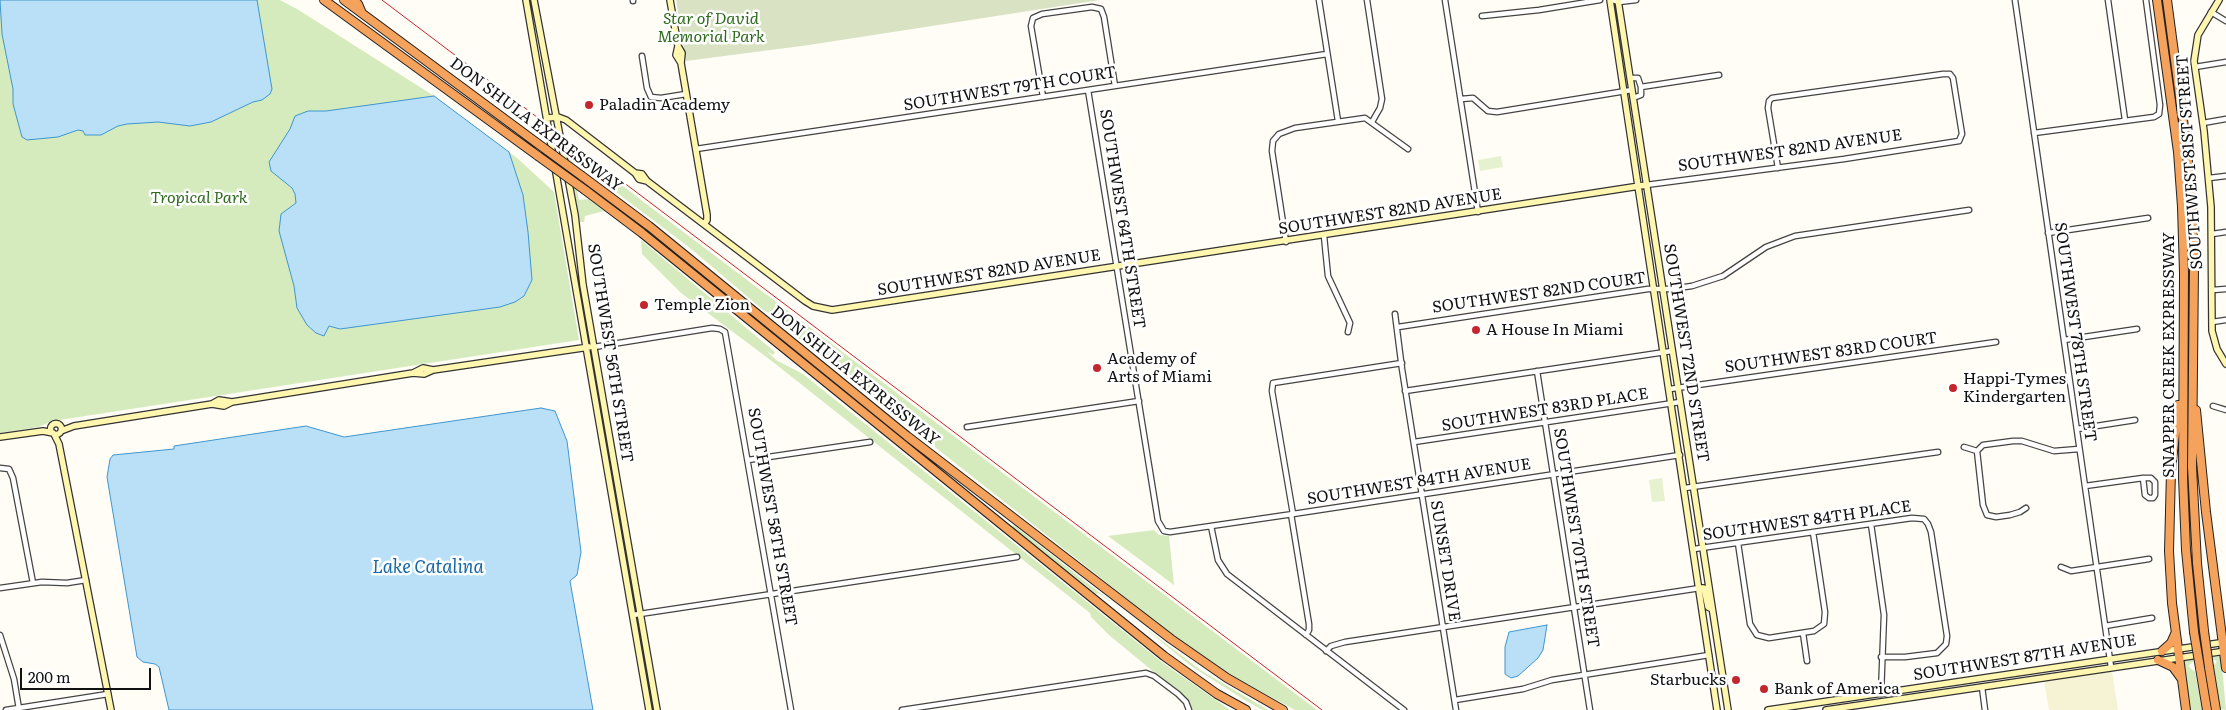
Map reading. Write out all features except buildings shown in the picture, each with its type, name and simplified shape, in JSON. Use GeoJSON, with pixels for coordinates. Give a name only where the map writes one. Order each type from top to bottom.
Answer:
{"type":"FeatureCollection","features":[{"type":"Feature","properties":{"kind":"highway","name":"DON SHULA EXPRESSWAY"},"geometry":{"type":"LineString","coordinates":[[323,0],[642,233],[1164,656],[1218,694],[1246,710]]}},
{"type":"Feature","properties":{"kind":"highway","name":"DON SHULA EXPRESSWAY"},"geometry":{"type":"LineString","coordinates":[[344,0],[648,226],[907,436],[1171,639],[1227,678],[1283,710]]}},
{"type":"Feature","properties":{"kind":"highway"},"geometry":{"type":"LineString","coordinates":[[354,0],[362,13]]}},
{"type":"Feature","properties":{"kind":"highway","name":"SNAPPER CREEK EXPRESSWAY"},"geometry":{"type":"LineString","coordinates":[[2157,0],[2176,136],[2182,199],[2184,273],[2184,511],[2194,632],[2207,710]]}},
{"type":"Feature","properties":{"kind":"highway","name":"SNAPPER CREEK EXPRESSWAY"},"geometry":{"type":"LineString","coordinates":[[2167,0],[2190,180],[2194,248],[2192,371],[2193,507],[2204,631],[2216,710]]}},
{"type":"Feature","properties":{"kind":"highway"},"geometry":{"type":"LineString","coordinates":[[2192,371],[2219,622],[2224,642],[2226,668]]}},
{"type":"Feature","properties":{"kind":"highway"},"geometry":{"type":"LineString","coordinates":[[2183,373],[2175,429],[2170,502],[2170,566],[2186,710]]}},
{"type":"Feature","properties":{"kind":"highway"},"geometry":{"type":"LineString","coordinates":[[2219,622],[2226,632]]}},
{"type":"Feature","properties":{"kind":"highway"},"geometry":{"type":"LineString","coordinates":[[2162,651],[2171,643],[2176,632]]}},
{"type":"Feature","properties":{"kind":"highway"},"geometry":{"type":"LineString","coordinates":[[2158,660],[2173,668],[2182,679]]}},
{"type":"Feature","properties":{"kind":"main road","name":"SOUTHWEST 56TH STREET"},"geometry":{"type":"LineString","coordinates":[[526,0],[649,710]]}},
{"type":"Feature","properties":{"kind":"main road","name":"SOUTHWEST 56TH STREET"},"geometry":{"type":"LineString","coordinates":[[534,0],[558,117],[575,215],[583,285],[657,710]]}},
{"type":"Feature","properties":{"kind":"main road"},"geometry":{"type":"LineString","coordinates":[[546,118],[558,117],[566,120],[635,172],[640,179],[647,181],[704,224],[707,218],[681,63],[677,56],[678,46],[670,0]]}},
{"type":"Feature","properties":{"kind":"main road","name":"SOUTHWEST 81ST STREET"},"geometry":{"type":"LineString","coordinates":[[2219,0],[2197,40],[2195,67],[2209,178],[2212,234],[2212,322],[2215,343],[2226,364]]}},
{"type":"Feature","properties":{"kind":"main road","name":"SOUTHWEST 72ND STREET"},"geometry":{"type":"LineString","coordinates":[[1615,1],[1632,90],[1728,710]]}},
{"type":"Feature","properties":{"kind":"main road","name":"SOUTHWEST 72ND STREET"},"geometry":{"type":"LineString","coordinates":[[1615,1],[1624,92],[1717,710]]}},
{"type":"Feature","properties":{"kind":"main road","name":"SOUTHWEST 82ND AVENUE"},"geometry":{"type":"LineString","coordinates":[[704,224],[802,298],[822,309],[839,310],[1646,186]]}},
{"type":"Feature","properties":{"kind":"main road"},"geometry":{"type":"LineString","coordinates":[[0,437],[43,431],[57,432],[74,426],[212,404],[219,400],[232,402],[594,347]]}},
{"type":"Feature","properties":{"kind":"main road"},"geometry":{"type":"LineString","coordinates":[[43,431],[55,423],[74,426]]}},
{"type":"Feature","properties":{"kind":"main road"},"geometry":{"type":"LineString","coordinates":[[59,424],[57,432],[59,444],[111,710]]}},
{"type":"Feature","properties":{"kind":"main road"},"geometry":{"type":"LineString","coordinates":[[52,425],[51,430],[57,432]]}},
{"type":"Feature","properties":{"kind":"main road"},"geometry":{"type":"LineString","coordinates":[[1680,455],[1688,453]]}},
{"type":"Feature","properties":{"kind":"main road"},"geometry":{"type":"LineString","coordinates":[[608,472],[616,471]]}},
{"type":"Feature","properties":{"kind":"main road"},"geometry":{"type":"LineString","coordinates":[[1700,588],[1704,588],[1708,607],[1712,609]]}},
{"type":"Feature","properties":{"kind":"main road","name":"SOUTHWEST 87TH AVENUE"},"geometry":{"type":"LineString","coordinates":[[1768,710],[1801,708],[2224,642]]}},
{"type":"Feature","properties":{"kind":"main road","name":"SOUTHWEST 87TH AVENUE"},"geometry":{"type":"LineString","coordinates":[[1826,710],[1854,708],[1885,701],[2225,651]]}},
{"type":"Feature","properties":{"kind":"main road"},"geometry":{"type":"LineString","coordinates":[[2044,669],[2044,677]]}},
{"type":"Feature","properties":{"kind":"main road"},"geometry":{"type":"LineString","coordinates":[[1981,679],[1982,687]]}},
{"type":"Feature","properties":{"kind":"main road"},"geometry":{"type":"LineString","coordinates":[[1928,695],[1936,686]]}},
{"type":"Feature","properties":{"kind":"main road"},"geometry":{"type":"LineString","coordinates":[[1881,694],[1885,701]]}},
{"type":"Feature","properties":{"kind":"street"},"geometry":{"type":"LineString","coordinates":[[1319,0],[1338,121]]}},
{"type":"Feature","properties":{"kind":"street"},"geometry":{"type":"LineString","coordinates":[[1367,0],[1382,98],[1380,108],[1372,122]]}},
{"type":"Feature","properties":{"kind":"street"},"geometry":{"type":"LineString","coordinates":[[1445,0],[1478,212]]}},
{"type":"Feature","properties":{"kind":"street"},"geometry":{"type":"LineString","coordinates":[[1482,16],[1600,0]]}},
{"type":"Feature","properties":{"kind":"street"},"geometry":{"type":"LineString","coordinates":[[1615,1],[1636,0]]}},
{"type":"Feature","properties":{"kind":"street","name":"SOUTHWEST 78TH STREET"},"geometry":{"type":"LineString","coordinates":[[2015,0],[2111,667]]}},
{"type":"Feature","properties":{"kind":"street"},"geometry":{"type":"LineString","coordinates":[[2108,0],[2125,120]]}},
{"type":"Feature","properties":{"kind":"street"},"geometry":{"type":"LineString","coordinates":[[2034,133],[2155,116],[2159,113],[2160,104],[2146,0]]}},
{"type":"Feature","properties":{"kind":"street"},"geometry":{"type":"LineString","coordinates":[[1043,97],[1031,26],[1033,18],[1042,14],[1092,7],[1100,9],[1104,17],[1114,86]]}},
{"type":"Feature","properties":{"kind":"street"},"geometry":{"type":"LineString","coordinates":[[2211,12],[2226,21]]}},
{"type":"Feature","properties":{"kind":"street","name":"SOUTHWEST 79TH COURT"},"geometry":{"type":"LineString","coordinates":[[696,149],[1328,54]]}},
{"type":"Feature","properties":{"kind":"street"},"geometry":{"type":"LineString","coordinates":[[642,56],[647,88],[651,97],[659,98],[686,94]]}},
{"type":"Feature","properties":{"kind":"street"},"geometry":{"type":"LineString","coordinates":[[2195,67],[2226,62]]}},
{"type":"Feature","properties":{"kind":"street","name":"SOUTHWEST 82ND AVENUE"},"geometry":{"type":"LineString","coordinates":[[1646,186],[1778,168],[1954,142],[1961,139],[1962,134],[1954,82],[1950,74],[1786,95],[1770,100],[1768,108],[1778,168]]}},
{"type":"Feature","properties":{"kind":"street"},"geometry":{"type":"LineString","coordinates":[[1641,86],[1719,76]]}},
{"type":"Feature","properties":{"kind":"street"},"geometry":{"type":"LineString","coordinates":[[1630,78],[1638,78],[1641,86],[1641,95],[1633,98]]}},
{"type":"Feature","properties":{"kind":"street","name":"SOUTHWEST 64TH STREET"},"geometry":{"type":"LineString","coordinates":[[1088,90],[1158,521],[1162,530]]}},
{"type":"Feature","properties":{"kind":"street"},"geometry":{"type":"LineString","coordinates":[[1460,99],[1475,99],[1487,110],[1497,112],[1632,90]]}},
{"type":"Feature","properties":{"kind":"street"},"geometry":{"type":"LineString","coordinates":[[1286,242],[1272,158],[1273,141],[1279,134],[1287,130],[1365,118],[1408,149]]}},
{"type":"Feature","properties":{"kind":"street"},"geometry":{"type":"LineString","coordinates":[[2202,122],[2226,119]]}},
{"type":"Feature","properties":{"kind":"street"},"geometry":{"type":"LineString","coordinates":[[2209,178],[2226,176]]}},
{"type":"Feature","properties":{"kind":"street","name":"SOUTHWEST 82ND COURT"},"geometry":{"type":"LineString","coordinates":[[1398,327],[1654,289],[1688,287],[1719,278],[1766,247],[1795,236],[1969,210]]}},
{"type":"Feature","properties":{"kind":"street"},"geometry":{"type":"LineString","coordinates":[[2048,233],[2148,218]]}},
{"type":"Feature","properties":{"kind":"street"},"geometry":{"type":"LineString","coordinates":[[2212,234],[2226,232]]}},
{"type":"Feature","properties":{"kind":"street"},"geometry":{"type":"LineString","coordinates":[[1324,236],[1328,276],[1350,323],[1348,332]]}},
{"type":"Feature","properties":{"kind":"street"},"geometry":{"type":"LineString","coordinates":[[2212,290],[2226,289]]}},
{"type":"Feature","properties":{"kind":"street","name":"SUNSET DRIVE"},"geometry":{"type":"LineString","coordinates":[[1395,314],[1405,391],[1456,710]]}},
{"type":"Feature","properties":{"kind":"street"},"geometry":{"type":"LineString","coordinates":[[2212,322],[2226,320]]}},
{"type":"Feature","properties":{"kind":"street","name":"SOUTHWEST 58TH STREET"},"geometry":{"type":"LineString","coordinates":[[594,347],[712,328],[722,329],[727,338],[791,710]]}},
{"type":"Feature","properties":{"kind":"street"},"geometry":{"type":"LineString","coordinates":[[2064,340],[2137,329]]}},
{"type":"Feature","properties":{"kind":"street","name":"SOUTHWEST 83RD COURT"},"geometry":{"type":"LineString","coordinates":[[1670,389],[1996,342]]}},
{"type":"Feature","properties":{"kind":"street"},"geometry":{"type":"LineString","coordinates":[[1405,391],[1672,351]]}},
{"type":"Feature","properties":{"kind":"street"},"geometry":{"type":"LineString","coordinates":[[1306,635],[1309,630],[1309,624],[1272,391],[1273,383],[1402,363]]}},
{"type":"Feature","properties":{"kind":"street","name":"SOUTHWEST 70TH STREET"},"geometry":{"type":"LineString","coordinates":[[1538,371],[1590,710]]}},
{"type":"Feature","properties":{"kind":"street"},"geometry":{"type":"LineString","coordinates":[[967,427],[1139,401]]}},
{"type":"Feature","properties":{"kind":"street","name":"SOUTHWEST 83RD PLACE"},"geometry":{"type":"LineString","coordinates":[[1414,442],[1680,402]]}},
{"type":"Feature","properties":{"kind":"street"},"geometry":{"type":"LineString","coordinates":[[2213,406],[2226,410]]}},
{"type":"Feature","properties":{"kind":"street"},"geometry":{"type":"LineString","coordinates":[[2077,428],[2135,420]]}},
{"type":"Feature","properties":{"kind":"street"},"geometry":{"type":"LineString","coordinates":[[1976,450],[1983,444],[2013,441],[2022,441],[2051,451],[2079,449]]}},
{"type":"Feature","properties":{"kind":"street"},"geometry":{"type":"LineString","coordinates":[[748,460],[870,442]]}},
{"type":"Feature","properties":{"kind":"street"},"geometry":{"type":"LineString","coordinates":[[1964,447],[1976,450]]}},
{"type":"Feature","properties":{"kind":"street"},"geometry":{"type":"LineString","coordinates":[[1976,450],[1983,505],[1987,515],[1996,517],[2012,515],[2026,508]]}},
{"type":"Feature","properties":{"kind":"street"},"geometry":{"type":"LineString","coordinates":[[1685,488],[1938,452]]}},
{"type":"Feature","properties":{"kind":"street","name":"SOUTHWEST 84TH AVENUE"},"geometry":{"type":"LineString","coordinates":[[1162,530],[1170,532],[1680,455]]}},
{"type":"Feature","properties":{"kind":"street"},"geometry":{"type":"LineString","coordinates":[[0,468],[8,469],[13,478],[33,583]]}},
{"type":"Feature","properties":{"kind":"street"},"geometry":{"type":"LineString","coordinates":[[2085,486],[2143,478],[2151,478],[2154,481],[2155,495],[2153,498],[2145,495],[2143,478]]}},
{"type":"Feature","properties":{"kind":"street","name":"SOUTHWEST 84TH PLACE"},"geometry":{"type":"LineString","coordinates":[[1694,549],[1912,518],[1924,519],[1931,532],[1946,644],[1937,653],[1905,657],[1881,657]]}},
{"type":"Feature","properties":{"kind":"street"},"geometry":{"type":"LineString","coordinates":[[1871,524],[1884,612],[1881,694]]}},
{"type":"Feature","properties":{"kind":"street"},"geometry":{"type":"LineString","coordinates":[[1211,526],[1217,556],[1225,572],[1404,710]]}},
{"type":"Feature","properties":{"kind":"street"},"geometry":{"type":"LineString","coordinates":[[1738,543],[1750,622],[1757,635],[1767,638],[1803,633],[1817,630],[1824,624],[1825,612],[1813,532]]}},
{"type":"Feature","properties":{"kind":"street"},"geometry":{"type":"LineString","coordinates":[[632,615],[1017,557]]}},
{"type":"Feature","properties":{"kind":"street"},"geometry":{"type":"LineString","coordinates":[[2061,567],[2071,571],[2149,559]]}},
{"type":"Feature","properties":{"kind":"street"},"geometry":{"type":"LineString","coordinates":[[0,588],[33,583],[67,583],[86,580]]}},
{"type":"Feature","properties":{"kind":"street"},"geometry":{"type":"LineString","coordinates":[[1326,650],[1331,646],[1341,643],[1700,588]]}},
{"type":"Feature","properties":{"kind":"street"},"geometry":{"type":"LineString","coordinates":[[2105,626],[2152,618]]}},
{"type":"Feature","properties":{"kind":"street"},"geometry":{"type":"LineString","coordinates":[[1803,633],[1807,661]]}},
{"type":"Feature","properties":{"kind":"street"},"geometry":{"type":"LineString","coordinates":[[0,635],[14,678],[19,709]]}},
{"type":"Feature","properties":{"kind":"street"},"geometry":{"type":"LineString","coordinates":[[1455,700],[1515,690],[1543,682],[1709,656]]}},
{"type":"Feature","properties":{"kind":"street"},"geometry":{"type":"LineString","coordinates":[[902,710],[1146,673],[1154,676],[1170,688],[1186,702],[1189,710]]}},
{"type":"Feature","properties":{"kind":"street"},"geometry":{"type":"LineString","coordinates":[[1982,687],[1986,710]]}},
{"type":"Feature","properties":{"kind":"street"},"geometry":{"type":"LineString","coordinates":[[6,710],[108,694]]}},
{"type":"Feature","properties":{"kind":"shaded area"},"geometry":{"type":"Polygon","coordinates":[[[2112,671],[2118,710],[2049,710],[2044,681],[2112,671]]]}},
{"type":"Feature","properties":{"kind":"green space","name":"Tropical Park"},"geometry":{"type":"Polygon","coordinates":[[[0,0],[280,0],[297,9],[434,96],[517,158],[554,192],[579,340],[53,421],[38,427],[0,433],[0,0]]]}},
{"type":"Feature","properties":{"kind":"green space","name":"Star of David Memorial Park"},"geometry":{"type":"Polygon","coordinates":[[[676,0],[1100,0],[809,45],[686,61],[676,0]]]}},
{"type":"Feature","properties":{"kind":"green space"},"geometry":{"type":"Polygon","coordinates":[[[568,144],[1317,710],[1295,710],[1229,674],[1178,639],[935,447],[935,444],[785,328],[787,326],[798,334],[799,332],[794,328],[762,309],[690,248],[579,164],[580,160],[576,159],[572,166],[579,200],[588,199],[604,211],[585,216],[584,222],[580,222],[566,145],[568,144]]]}},
{"type":"Feature","properties":{"kind":"green space"},"geometry":{"type":"Polygon","coordinates":[[[1501,156],[1503,167],[1480,171],[1478,160],[1501,156]]]}},
{"type":"Feature","properties":{"kind":"green space"},"geometry":{"type":"Polygon","coordinates":[[[641,240],[775,352],[773,355],[767,351],[776,360],[803,374],[1163,663],[1230,710],[1191,710],[1189,701],[1109,635],[1091,617],[1090,613],[773,362],[681,293],[642,254],[641,240]]]}},
{"type":"Feature","properties":{"kind":"green space"},"geometry":{"type":"Polygon","coordinates":[[[1662,478],[1665,501],[1652,502],[1649,480],[1662,478]]]}},
{"type":"Feature","properties":{"kind":"green space"},"geometry":{"type":"Polygon","coordinates":[[[1014,525],[1110,601],[1098,593],[1096,594],[1014,529],[1012,527],[1014,525]]]}},
{"type":"Feature","properties":{"kind":"green space"},"geometry":{"type":"Polygon","coordinates":[[[1154,530],[1159,535],[1169,536],[1174,585],[1108,536],[1154,530]]]}},
{"type":"Feature","properties":{"kind":"green space"},"geometry":{"type":"Polygon","coordinates":[[[1141,625],[1202,671],[1268,710],[1263,710],[1248,702],[1191,666],[1141,625]]]}},
{"type":"Feature","properties":{"kind":"green space"},"geometry":{"type":"Polygon","coordinates":[[[2221,656],[2226,710],[2220,709],[2213,667],[2217,661],[2210,659],[2194,661],[2188,666],[2195,672],[2202,710],[2189,710],[2182,661],[2221,656]]]}},
{"type":"Feature","properties":{"kind":"water"},"geometry":{"type":"Polygon","coordinates":[[[0,0],[257,0],[272,89],[270,94],[262,100],[253,102],[211,122],[190,126],[158,122],[127,124],[118,126],[101,135],[85,135],[83,131],[78,130],[58,137],[27,140],[22,137],[13,104],[13,89],[2,34],[0,0]]]}},
{"type":"Feature","properties":{"kind":"water"},"geometry":{"type":"Polygon","coordinates":[[[434,96],[509,152],[523,195],[532,280],[524,296],[515,302],[500,307],[340,329],[329,326],[324,336],[316,333],[307,325],[297,308],[294,286],[279,231],[281,214],[296,203],[295,194],[292,188],[271,171],[269,162],[290,129],[295,116],[308,111],[326,111],[434,96]]]}},
{"type":"Feature","properties":{"kind":"water","name":"Lake Catalina"},"geometry":{"type":"Polygon","coordinates":[[[541,408],[555,411],[567,441],[581,552],[577,575],[570,581],[593,710],[169,710],[159,667],[155,664],[143,662],[137,657],[107,477],[110,459],[113,455],[174,449],[174,446],[306,426],[344,437],[541,408]]]}},
{"type":"Feature","properties":{"kind":"water"},"geometry":{"type":"Polygon","coordinates":[[[1547,625],[1543,650],[1538,658],[1518,676],[1511,678],[1505,674],[1505,647],[1509,632],[1547,625]]]}},
{"type":"Feature","properties":{"kind":"railway"},"geometry":{"type":"LineString","coordinates":[[382,0],[1322,710]]}},
{"type":"Feature","properties":{"kind":"place","name":"Paladin Academy"},"geometry":{"type":"Point","coordinates":[589,105]}},
{"type":"Feature","properties":{"kind":"place","name":"Temple Zion"},"geometry":{"type":"Point","coordinates":[644,305]}},
{"type":"Feature","properties":{"kind":"place","name":"A House In Miami"},"geometry":{"type":"Point","coordinates":[1476,330]}},
{"type":"Feature","properties":{"kind":"place","name":"Academy of Arts of Miami"},"geometry":{"type":"Point","coordinates":[1097,368]}},
{"type":"Feature","properties":{"kind":"place","name":"Happi-Tymes Kindergarten"},"geometry":{"type":"Point","coordinates":[1953,388]}},
{"type":"Feature","properties":{"kind":"place","name":"Starbucks"},"geometry":{"type":"Point","coordinates":[1736,680]}},
{"type":"Feature","properties":{"kind":"place","name":"Bank of America"},"geometry":{"type":"Point","coordinates":[1764,689]}}]}
